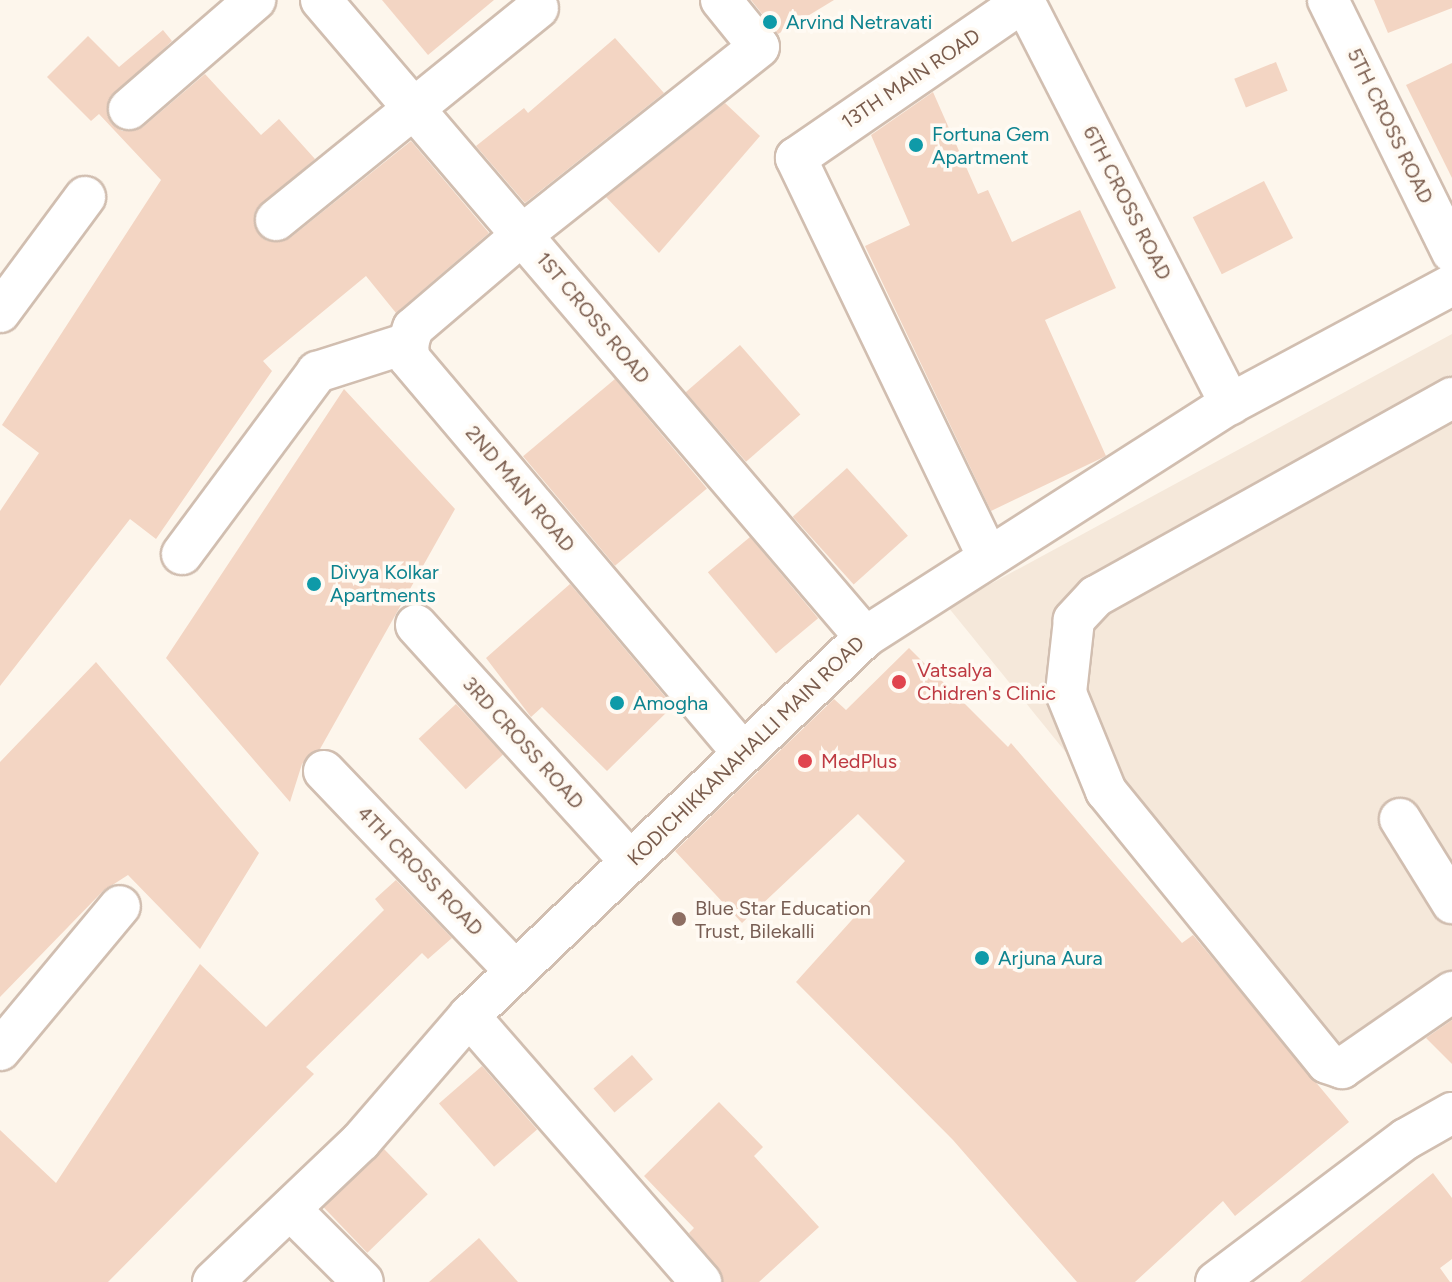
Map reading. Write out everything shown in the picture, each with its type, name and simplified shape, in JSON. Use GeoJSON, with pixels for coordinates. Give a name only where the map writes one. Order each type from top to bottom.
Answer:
{"type":"FeatureCollection","features":[{"type":"Feature","properties":{"kind":"street"},"geometry":{"type":"LineString","coordinates":[[129,109],[255,0]]}},
{"type":"Feature","properties":{"kind":"street","name":"1ST CROSS ROAD"},"geometry":{"type":"LineString","coordinates":[[321,0],[865,637]]}},
{"type":"Feature","properties":{"kind":"street"},"geometry":{"type":"LineString","coordinates":[[182,554],[317,372],[408,343],[413,328],[522,235],[759,47],[721,0]]}},
{"type":"Feature","properties":{"kind":"street","name":"5TH CROSS ROAD"},"geometry":{"type":"LineString","coordinates":[[1328,0],[1452,252]]}},
{"type":"Feature","properties":{"kind":"street","name":"13TH MAIN ROAD"},"geometry":{"type":"LineString","coordinates":[[988,557],[796,158],[1025,1]]}},
{"type":"Feature","properties":{"kind":"street","name":"6TH CROSS ROAD"},"geometry":{"type":"LineString","coordinates":[[1025,1],[1230,404]]}},
{"type":"Feature","properties":{"kind":"street"},"geometry":{"type":"LineString","coordinates":[[276,220],[411,105],[538,8]]}},
{"type":"Feature","properties":{"kind":"street"},"geometry":{"type":"LineString","coordinates":[[0,312],[85,197]]}},
{"type":"Feature","properties":{"kind":"street","name":"KODICHIKKANAHALLI MAIN ROAD"},"geometry":{"type":"LineString","coordinates":[[213,1282],[292,1211],[469,1016],[865,637],[1230,404],[1452,285]]}},
{"type":"Feature","properties":{"kind":"street","name":"2ND MAIN ROAD"},"geometry":{"type":"LineString","coordinates":[[408,343],[409,358],[743,753]]}},
{"type":"Feature","properties":{"kind":"street"},"geometry":{"type":"LineString","coordinates":[[1452,398],[1096,596],[1074,620],[1066,693],[1106,791],[1327,1063],[1342,1068],[1452,992]]}},
{"type":"Feature","properties":{"kind":"street","name":"3RD CROSS ROAD"},"geometry":{"type":"LineString","coordinates":[[416,625],[630,861]]}},
{"type":"Feature","properties":{"kind":"street","name":"4TH CROSS ROAD"},"geometry":{"type":"LineString","coordinates":[[324,771],[515,971]]}},
{"type":"Feature","properties":{"kind":"street"},"geometry":{"type":"LineString","coordinates":[[1400,819],[1452,903]]}},
{"type":"Feature","properties":{"kind":"street"},"geometry":{"type":"LineString","coordinates":[[0,1050],[120,906]]}},
{"type":"Feature","properties":{"kind":"street"},"geometry":{"type":"LineString","coordinates":[[469,1016],[701,1282]]}},
{"type":"Feature","properties":{"kind":"street"},"geometry":{"type":"LineString","coordinates":[[1216,1282],[1406,1139],[1452,1113]]}},
{"type":"Feature","properties":{"kind":"street"},"geometry":{"type":"LineString","coordinates":[[292,1211],[363,1282]]}},
{"type":"Feature","properties":{"kind":"shaded area"},"geometry":{"type":"Polygon","coordinates":[[[1452,334],[1452,1004],[1334,1083],[948,607],[1452,334]]]}},
{"type":"Feature","properties":{"kind":"building"},"geometry":{"type":"Polygon","coordinates":[[[382,0],[494,0],[428,55],[382,0]]]}},
{"type":"Feature","properties":{"kind":"building"},"geometry":{"type":"Polygon","coordinates":[[[751,0],[834,0],[778,34],[751,0]]]}},
{"type":"Feature","properties":{"kind":"building"},"geometry":{"type":"Polygon","coordinates":[[[1374,0],[1452,0],[1452,8],[1388,33],[1374,0]]]}},
{"type":"Feature","properties":{"kind":"building"},"geometry":{"type":"Polygon","coordinates":[[[163,30],[172,41],[108,101],[111,123],[122,131],[143,127],[205,74],[261,135],[279,119],[315,159],[255,211],[254,224],[267,241],[290,238],[411,141],[489,233],[396,313],[366,276],[263,361],[272,371],[156,539],[130,519],[0,686],[0,511],[39,453],[2,425],[161,180],[99,114],[91,121],[47,77],[88,36],[119,67],[163,30]]]}},
{"type":"Feature","properties":{"kind":"building"},"geometry":{"type":"Polygon","coordinates":[[[615,38],[664,93],[525,203],[476,146],[524,108],[528,113],[615,38]]]}},
{"type":"Feature","properties":{"kind":"building"},"geometry":{"type":"Polygon","coordinates":[[[1276,62],[1288,91],[1246,108],[1234,79],[1276,62]]]}},
{"type":"Feature","properties":{"kind":"building"},"geometry":{"type":"Polygon","coordinates":[[[1452,63],[1452,178],[1406,85],[1452,63]]]}},
{"type":"Feature","properties":{"kind":"building"},"geometry":{"type":"Polygon","coordinates":[[[933,92],[978,194],[988,190],[1012,242],[1080,210],[1116,288],[1045,320],[1106,456],[991,511],[865,246],[910,225],[871,135],[933,92]]]}},
{"type":"Feature","properties":{"kind":"building"},"geometry":{"type":"Polygon","coordinates":[[[725,103],[760,136],[659,253],[606,197],[725,103]]]}},
{"type":"Feature","properties":{"kind":"building"},"geometry":{"type":"Polygon","coordinates":[[[1264,181],[1293,238],[1222,274],[1193,217],[1264,181]]]}},
{"type":"Feature","properties":{"kind":"building"},"geometry":{"type":"Polygon","coordinates":[[[740,345],[800,414],[746,462],[686,392],[740,345]]]}},
{"type":"Feature","properties":{"kind":"building"},"geometry":{"type":"Polygon","coordinates":[[[615,379],[707,489],[615,566],[523,456],[615,379]]]}},
{"type":"Feature","properties":{"kind":"building","name":"Divya Kolkar Apartments"},"geometry":{"type":"Polygon","coordinates":[[[344,389],[455,509],[320,749],[302,764],[290,802],[166,658],[344,389]]]}},
{"type":"Feature","properties":{"kind":"building"},"geometry":{"type":"Polygon","coordinates":[[[847,468],[908,536],[854,584],[793,517],[847,468]]]}},
{"type":"Feature","properties":{"kind":"building"},"geometry":{"type":"Polygon","coordinates":[[[750,537],[818,618],[776,654],[708,572],[750,537]]]}},
{"type":"Feature","properties":{"kind":"building"},"geometry":{"type":"Polygon","coordinates":[[[570,584],[673,706],[607,771],[542,707],[531,717],[486,658],[570,584]]]}},
{"type":"Feature","properties":{"kind":"building"},"geometry":{"type":"Polygon","coordinates":[[[909,648],[1008,747],[1011,743],[1182,943],[1193,935],[1349,1122],[1235,1216],[1223,1201],[1135,1282],[1077,1282],[953,1140],[796,982],[905,861],[858,814],[742,923],[675,851],[834,699],[846,710],[909,648]]]}},
{"type":"Feature","properties":{"kind":"building"},"geometry":{"type":"Polygon","coordinates":[[[96,662],[259,853],[200,949],[128,875],[103,891],[0,997],[0,762],[96,662]]]}},
{"type":"Feature","properties":{"kind":"building"},"geometry":{"type":"Polygon","coordinates":[[[456,704],[503,754],[466,789],[419,739],[456,704]]]}},
{"type":"Feature","properties":{"kind":"building"},"geometry":{"type":"Polygon","coordinates":[[[396,880],[452,938],[428,959],[422,953],[306,1067],[314,1074],[108,1282],[0,1282],[0,1130],[56,1183],[200,964],[266,1027],[384,910],[375,899],[396,880]]]}},
{"type":"Feature","properties":{"kind":"building"},"geometry":{"type":"Polygon","coordinates":[[[1452,1020],[1452,1064],[1426,1038],[1452,1020]]]}},
{"type":"Feature","properties":{"kind":"building"},"geometry":{"type":"Polygon","coordinates":[[[632,1055],[653,1079],[615,1113],[594,1088],[632,1055]]]}},
{"type":"Feature","properties":{"kind":"building"},"geometry":{"type":"Polygon","coordinates":[[[482,1066],[537,1129],[494,1167],[439,1103],[482,1066]]]}},
{"type":"Feature","properties":{"kind":"building"},"geometry":{"type":"Polygon","coordinates":[[[719,1102],[763,1147],[754,1156],[819,1227],[759,1282],[723,1282],[689,1233],[694,1228],[644,1176],[719,1102]]]}},
{"type":"Feature","properties":{"kind":"building"},"geometry":{"type":"Polygon","coordinates":[[[384,1149],[428,1194],[367,1253],[324,1207],[384,1149]]]}},
{"type":"Feature","properties":{"kind":"building"},"geometry":{"type":"Polygon","coordinates":[[[1433,1173],[1452,1198],[1452,1259],[1440,1268],[1450,1282],[1300,1282],[1433,1173]]]}},
{"type":"Feature","properties":{"kind":"building"},"geometry":{"type":"Polygon","coordinates":[[[479,1238],[518,1282],[429,1282],[479,1238]]]}},
{"type":"Feature","properties":{"kind":"place","name":"Arvind Netravati"},"geometry":{"type":"Point","coordinates":[770,22]}},
{"type":"Feature","properties":{"kind":"place","name":"Fortuna Gem Apartment"},"geometry":{"type":"Point","coordinates":[916,145]}},
{"type":"Feature","properties":{"kind":"place","name":"Divya Kolkar Apartments"},"geometry":{"type":"Point","coordinates":[314,584]}},
{"type":"Feature","properties":{"kind":"place","name":"Vatsalya Chidren's Clinic"},"geometry":{"type":"Point","coordinates":[899,682]}},
{"type":"Feature","properties":{"kind":"place","name":"Amogha"},"geometry":{"type":"Point","coordinates":[617,703]}},
{"type":"Feature","properties":{"kind":"place","name":"MedPlus"},"geometry":{"type":"Point","coordinates":[805,761]}},
{"type":"Feature","properties":{"kind":"place","name":"Blue Star Education Trust, Bilekalli"},"geometry":{"type":"Point","coordinates":[679,919]}},
{"type":"Feature","properties":{"kind":"place","name":"Arjuna Aura"},"geometry":{"type":"Point","coordinates":[982,958]}}]}
